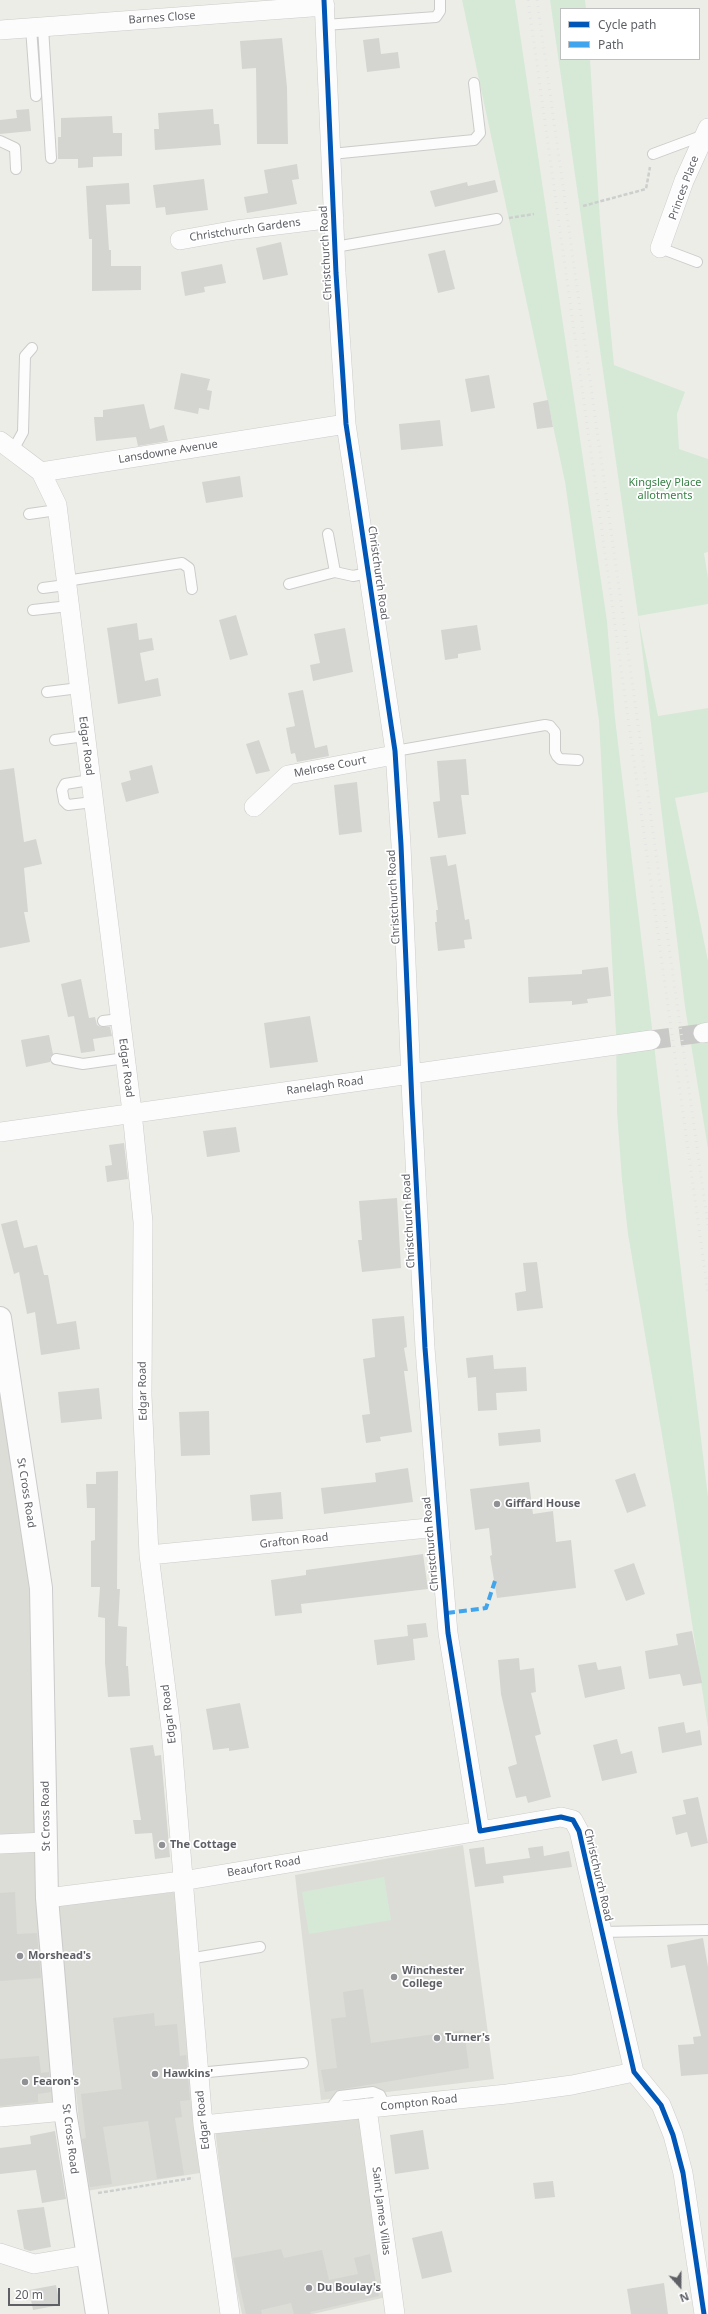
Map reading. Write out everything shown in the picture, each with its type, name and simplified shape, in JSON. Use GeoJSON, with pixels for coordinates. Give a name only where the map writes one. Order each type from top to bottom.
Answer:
{"type":"FeatureCollection","features":[{"type":"Feature","properties":{"kind":"main road","name":"St Cross Road"},"geometry":{"type":"LineString","coordinates":[[0,1318],[41,1588],[47,1898],[65,2111],[96,2314]]}},
{"type":"Feature","properties":{"kind":"street","name":"Barnes Close"},"geometry":{"type":"LineString","coordinates":[[0,30],[325,10]]}},
{"type":"Feature","properties":{"kind":"street","name":"Christchurch Road"},"geometry":{"type":"LineString","coordinates":[[325,10],[335,247],[346,424],[394,753],[402,853],[410,1075],[425,1348],[448,1633],[480,1831],[561,1817],[573,1820],[579,1831],[634,2072],[661,2105],[673,2135],[683,2173],[704,2314]]}},
{"type":"Feature","properties":{"kind":"street","name":"Princes Place"},"geometry":{"type":"LineString","coordinates":[[660,248],[684,181],[706,132]]}},
{"type":"Feature","properties":{"kind":"street","name":"Christchurch Gardens"},"geometry":{"type":"LineString","coordinates":[[180,240],[236,230],[334,218]]}},
{"type":"Feature","properties":{"kind":"street","name":"Lansdowne Avenue"},"geometry":{"type":"LineString","coordinates":[[40,472],[346,424]]}},
{"type":"Feature","properties":{"kind":"street"},"geometry":{"type":"LineString","coordinates":[[6,446],[40,472]]}},
{"type":"Feature","properties":{"kind":"street","name":"Edgar Road"},"geometry":{"type":"LineString","coordinates":[[40,472],[57,510],[93,802],[111,1020],[125,1058],[132,1112],[143,1222],[142,1395],[149,1555],[171,1730],[188,1959],[208,2176],[230,2314]]}},
{"type":"Feature","properties":{"kind":"street","name":"Melrose Court"},"geometry":{"type":"LineString","coordinates":[[254,807],[288,775],[394,753]]}},
{"type":"Feature","properties":{"kind":"street","name":"Ranelagh Road"},"geometry":{"type":"LineString","coordinates":[[0,1132],[132,1112],[410,1075],[651,1040]]}},
{"type":"Feature","properties":{"kind":"street","name":"Grafton Road"},"geometry":{"type":"LineString","coordinates":[[149,1555],[439,1527]]}},
{"type":"Feature","properties":{"kind":"street","name":"Beaufort Road"},"geometry":{"type":"LineString","coordinates":[[47,1898],[182,1881],[480,1831]]}},
{"type":"Feature","properties":{"kind":"street"},"geometry":{"type":"LineString","coordinates":[[0,1844],[46,1842]]}},
{"type":"Feature","properties":{"kind":"street","name":"Compton Road"},"geometry":{"type":"LineString","coordinates":[[203,2125],[572,2085],[634,2072]]}},
{"type":"Feature","properties":{"kind":"street","name":"Saint James Villas"},"geometry":{"type":"LineString","coordinates":[[376,2107],[395,2314]]}},
{"type":"Feature","properties":{"kind":"street"},"geometry":{"type":"LineString","coordinates":[[0,2117],[65,2111]]}},
{"type":"Feature","properties":{"kind":"street"},"geometry":{"type":"LineString","coordinates":[[0,2253],[34,2264],[87,2255]]}},
{"type":"Feature","properties":{"kind":"lane"},"geometry":{"type":"LineString","coordinates":[[325,10],[436,17],[440,11],[440,0]]}},
{"type":"Feature","properties":{"kind":"lane"},"geometry":{"type":"LineString","coordinates":[[36,96],[37,27]]}},
{"type":"Feature","properties":{"kind":"lane"},"geometry":{"type":"LineString","coordinates":[[37,27],[51,158]]}},
{"type":"Feature","properties":{"kind":"lane"},"geometry":{"type":"LineString","coordinates":[[331,154],[474,140],[480,133],[474,83]]}},
{"type":"Feature","properties":{"kind":"lane"},"geometry":{"type":"LineString","coordinates":[[652,154],[706,132]]}},
{"type":"Feature","properties":{"kind":"lane"},"geometry":{"type":"LineString","coordinates":[[0,141],[15,148],[16,169]]}},
{"type":"Feature","properties":{"kind":"lane"},"geometry":{"type":"LineString","coordinates":[[335,247],[498,219]]}},
{"type":"Feature","properties":{"kind":"lane"},"geometry":{"type":"LineString","coordinates":[[660,248],[697,262]]}},
{"type":"Feature","properties":{"kind":"lane"},"geometry":{"type":"LineString","coordinates":[[6,446],[23,432],[25,356],[32,348]]}},
{"type":"Feature","properties":{"kind":"lane"},"geometry":{"type":"LineString","coordinates":[[29,514],[57,510]]}},
{"type":"Feature","properties":{"kind":"lane"},"geometry":{"type":"LineString","coordinates":[[328,534],[335,572]]}},
{"type":"Feature","properties":{"kind":"lane"},"geometry":{"type":"LineString","coordinates":[[42,588],[182,563],[189,568],[192,589]]}},
{"type":"Feature","properties":{"kind":"lane"},"geometry":{"type":"LineString","coordinates":[[289,584],[335,572],[353,576],[368,573]]}},
{"type":"Feature","properties":{"kind":"lane"},"geometry":{"type":"LineString","coordinates":[[33,610],[69,606]]}},
{"type":"Feature","properties":{"kind":"lane"},"geometry":{"type":"LineString","coordinates":[[47,692],[79,688]]}},
{"type":"Feature","properties":{"kind":"lane"},"geometry":{"type":"LineString","coordinates":[[394,753],[545,725],[550,726],[555,732],[555,752],[557,756],[560,759],[578,760]]}},
{"type":"Feature","properties":{"kind":"lane"},"geometry":{"type":"LineString","coordinates":[[55,740],[85,736]]}},
{"type":"Feature","properties":{"kind":"lane"},"geometry":{"type":"LineString","coordinates":[[90,780],[65,784],[62,790],[64,801],[68,805],[93,802]]}},
{"type":"Feature","properties":{"kind":"lane"},"geometry":{"type":"LineString","coordinates":[[56,1059],[83,1064],[125,1058]]}},
{"type":"Feature","properties":{"kind":"lane"},"geometry":{"type":"LineString","coordinates":[[601,1932],[708,1930]]}},
{"type":"Feature","properties":{"kind":"lane"},"geometry":{"type":"LineString","coordinates":[[188,1959],[260,1947]]}},
{"type":"Feature","properties":{"kind":"lane"},"geometry":{"type":"LineString","coordinates":[[198,2073],[303,2063]]}},
{"type":"Feature","properties":{"kind":"path"},"geometry":{"type":"LineString","coordinates":[[583,206],[646,189],[652,154]]}},
{"type":"Feature","properties":{"kind":"path"},"geometry":{"type":"LineString","coordinates":[[498,219],[534,214]]}},
{"type":"Feature","properties":{"kind":"path"},"geometry":{"type":"LineString","coordinates":[[77,2196],[208,2176]]}},
{"type":"Feature","properties":{"kind":"shaded area"},"geometry":{"type":"Polygon","coordinates":[[[0,1384],[31,1586],[56,2107],[0,2112],[0,1384]]]}},
{"type":"Feature","properties":{"kind":"shaded area","name":"Winchester College"},"geometry":{"type":"Polygon","coordinates":[[[463,1845],[494,2079],[321,2100],[295,1875],[463,1845]]]}},
{"type":"Feature","properties":{"kind":"shaded area"},"geometry":{"type":"Polygon","coordinates":[[[176,1892],[200,2173],[86,2191],[57,1904],[176,1892]]]}},
{"type":"Feature","properties":{"kind":"shaded area"},"geometry":{"type":"Polygon","coordinates":[[[363,2114],[386,2297],[313,2314],[242,2314],[229,2253],[215,2128],[363,2114]]]}},
{"type":"Feature","properties":{"kind":"green space"},"geometry":{"type":"Polygon","coordinates":[[[462,0],[515,0],[607,621],[615,718],[708,1497],[708,1728],[674,1506],[628,1234],[617,1112],[616,1033],[599,721],[565,482],[462,0]]]}},
{"type":"Feature","properties":{"kind":"green space","name":"Kingsley Place allotments"},"geometry":{"type":"Polygon","coordinates":[[[550,0],[585,0],[586,8],[560,8],[560,60],[590,60],[600,221],[614,365],[685,392],[677,414],[679,449],[708,459],[708,552],[704,553],[708,578],[708,604],[638,616],[550,0]]]}},
{"type":"Feature","properties":{"kind":"green space"},"geometry":{"type":"Polygon","coordinates":[[[638,616],[658,716],[708,708],[708,792],[675,798],[708,961],[708,1149],[685,1007],[638,616]]]}},
{"type":"Feature","properties":{"kind":"green space"},"geometry":{"type":"Polygon","coordinates":[[[384,1877],[391,1920],[309,1934],[302,1892],[384,1877]]]}},
{"type":"Feature","properties":{"kind":"building"},"geometry":{"type":"Polygon","coordinates":[[[282,38],[287,87],[288,144],[257,144],[256,68],[242,69],[240,41],[282,38]]]}},
{"type":"Feature","properties":{"kind":"building"},"geometry":{"type":"Polygon","coordinates":[[[379,38],[381,54],[398,52],[400,68],[367,72],[363,40],[379,38]]]}},
{"type":"Feature","properties":{"kind":"building"},"geometry":{"type":"Polygon","coordinates":[[[29,109],[31,131],[0,134],[0,120],[17,118],[16,110],[29,109]]]}},
{"type":"Feature","properties":{"kind":"building"},"geometry":{"type":"Polygon","coordinates":[[[213,109],[214,124],[219,124],[221,145],[155,150],[154,129],[159,129],[158,113],[213,109]]]}},
{"type":"Feature","properties":{"kind":"building"},"geometry":{"type":"Polygon","coordinates":[[[112,116],[113,133],[122,133],[122,156],[93,157],[93,167],[78,168],[78,159],[58,159],[58,137],[61,137],[61,118],[112,116]]]}},
{"type":"Feature","properties":{"kind":"building"},"geometry":{"type":"Polygon","coordinates":[[[297,164],[299,179],[292,180],[297,204],[247,213],[244,197],[268,193],[264,170],[297,164]]]}},
{"type":"Feature","properties":{"kind":"building"},"geometry":{"type":"Polygon","coordinates":[[[204,179],[208,210],[166,215],[165,207],[156,208],[153,185],[204,179]]]}},
{"type":"Feature","properties":{"kind":"building"},"geometry":{"type":"Polygon","coordinates":[[[495,180],[498,192],[435,207],[430,191],[467,182],[468,186],[495,180]]]}},
{"type":"Feature","properties":{"kind":"building"},"geometry":{"type":"Polygon","coordinates":[[[129,183],[130,204],[106,205],[109,250],[111,250],[111,266],[141,266],[141,290],[92,291],[92,239],[89,239],[86,186],[129,183]]]}},
{"type":"Feature","properties":{"kind":"building"},"geometry":{"type":"Polygon","coordinates":[[[281,242],[288,275],[263,280],[256,248],[281,242]]]}},
{"type":"Feature","properties":{"kind":"building"},"geometry":{"type":"Polygon","coordinates":[[[445,250],[455,289],[438,293],[428,254],[445,250]]]}},
{"type":"Feature","properties":{"kind":"building"},"geometry":{"type":"Polygon","coordinates":[[[222,264],[226,283],[204,287],[205,292],[185,296],[181,272],[222,264]]]}},
{"type":"Feature","properties":{"kind":"building"},"geometry":{"type":"Polygon","coordinates":[[[181,373],[210,379],[207,390],[212,391],[209,410],[199,408],[198,414],[174,409],[181,373]]]}},
{"type":"Feature","properties":{"kind":"building"},"geometry":{"type":"Polygon","coordinates":[[[489,375],[495,408],[471,412],[465,379],[489,375]]]}},
{"type":"Feature","properties":{"kind":"building"},"geometry":{"type":"Polygon","coordinates":[[[548,400],[553,427],[537,429],[533,403],[548,400]]]}},
{"type":"Feature","properties":{"kind":"building"},"geometry":{"type":"Polygon","coordinates":[[[144,404],[150,429],[164,425],[168,441],[138,446],[136,437],[96,441],[94,417],[103,417],[103,410],[144,404]]]}},
{"type":"Feature","properties":{"kind":"building"},"geometry":{"type":"Polygon","coordinates":[[[440,420],[443,446],[401,450],[399,424],[440,420]]]}},
{"type":"Feature","properties":{"kind":"building"},"geometry":{"type":"Polygon","coordinates":[[[240,476],[243,497],[206,503],[202,482],[240,476]]]}},
{"type":"Feature","properties":{"kind":"building"},"geometry":{"type":"Polygon","coordinates":[[[236,615],[248,655],[230,660],[219,620],[236,615]]]}},
{"type":"Feature","properties":{"kind":"building"},"geometry":{"type":"Polygon","coordinates":[[[137,623],[139,640],[152,638],[154,650],[140,653],[145,681],[158,678],[161,696],[118,704],[107,628],[137,623]]]}},
{"type":"Feature","properties":{"kind":"building"},"geometry":{"type":"Polygon","coordinates":[[[477,625],[481,650],[458,654],[458,658],[445,660],[441,630],[477,625]]]}},
{"type":"Feature","properties":{"kind":"building"},"geometry":{"type":"Polygon","coordinates":[[[345,628],[353,672],[313,681],[310,665],[320,663],[314,634],[345,628]]]}},
{"type":"Feature","properties":{"kind":"building"},"geometry":{"type":"Polygon","coordinates":[[[303,690],[315,748],[327,745],[329,756],[297,762],[295,753],[291,754],[286,728],[295,726],[288,693],[303,690]]]}},
{"type":"Feature","properties":{"kind":"building"},"geometry":{"type":"Polygon","coordinates":[[[259,740],[270,771],[256,774],[246,744],[259,740]]]}},
{"type":"Feature","properties":{"kind":"building"},"geometry":{"type":"Polygon","coordinates":[[[466,759],[469,795],[461,795],[466,834],[438,838],[433,802],[440,801],[437,761],[466,759]]]}},
{"type":"Feature","properties":{"kind":"building"},"geometry":{"type":"Polygon","coordinates":[[[152,765],[159,793],[126,802],[121,783],[131,780],[129,771],[152,765]]]}},
{"type":"Feature","properties":{"kind":"building"},"geometry":{"type":"Polygon","coordinates":[[[14,768],[24,842],[36,839],[42,864],[24,868],[28,912],[24,912],[30,942],[0,948],[0,770],[14,768]]]}},
{"type":"Feature","properties":{"kind":"building"},"geometry":{"type":"Polygon","coordinates":[[[357,782],[362,832],[339,835],[334,785],[357,782]]]}},
{"type":"Feature","properties":{"kind":"building"},"geometry":{"type":"Polygon","coordinates":[[[446,855],[448,866],[456,864],[465,920],[469,919],[472,939],[464,940],[465,948],[438,951],[435,922],[437,922],[436,910],[438,910],[430,857],[446,855]]]}},
{"type":"Feature","properties":{"kind":"building"},"geometry":{"type":"Polygon","coordinates":[[[608,967],[611,996],[587,999],[588,1003],[572,1005],[572,1001],[529,1003],[528,977],[582,974],[582,970],[608,967]]]}},
{"type":"Feature","properties":{"kind":"building"},"geometry":{"type":"Polygon","coordinates":[[[81,979],[89,1018],[95,1017],[97,1025],[101,1027],[110,1027],[112,1036],[93,1039],[95,1051],[81,1053],[74,1016],[68,1017],[61,984],[81,979]]]}},
{"type":"Feature","properties":{"kind":"building"},"geometry":{"type":"Polygon","coordinates":[[[310,1016],[318,1062],[270,1068],[264,1023],[310,1016]]]}},
{"type":"Feature","properties":{"kind":"building"},"geometry":{"type":"Polygon","coordinates":[[[49,1035],[53,1054],[50,1057],[50,1062],[26,1067],[21,1040],[49,1035]]]}},
{"type":"Feature","properties":{"kind":"building"},"geometry":{"type":"Polygon","coordinates":[[[236,1127],[240,1152],[207,1157],[203,1131],[236,1127]]]}},
{"type":"Feature","properties":{"kind":"building"},"geometry":{"type":"Polygon","coordinates":[[[124,1143],[128,1179],[107,1182],[105,1166],[112,1165],[109,1145],[124,1143]]]}},
{"type":"Feature","properties":{"kind":"building"},"geometry":{"type":"Polygon","coordinates":[[[397,1198],[401,1268],[362,1272],[358,1240],[362,1240],[359,1201],[397,1198]]]}},
{"type":"Feature","properties":{"kind":"building"},"geometry":{"type":"Polygon","coordinates":[[[17,1220],[24,1248],[37,1245],[44,1275],[48,1275],[57,1324],[76,1321],[80,1349],[41,1355],[35,1312],[27,1314],[19,1272],[14,1274],[1,1224],[17,1220]]]}},
{"type":"Feature","properties":{"kind":"building"},"geometry":{"type":"Polygon","coordinates":[[[537,1262],[543,1308],[517,1311],[515,1293],[526,1291],[523,1263],[537,1262]]]}},
{"type":"Feature","properties":{"kind":"building"},"geometry":{"type":"Polygon","coordinates":[[[404,1316],[407,1347],[404,1348],[408,1371],[404,1371],[412,1432],[380,1437],[381,1441],[366,1443],[362,1415],[370,1414],[363,1359],[375,1357],[372,1319],[404,1316]]]}},
{"type":"Feature","properties":{"kind":"building"},"geometry":{"type":"Polygon","coordinates":[[[493,1355],[494,1369],[526,1367],[527,1391],[496,1393],[497,1410],[478,1411],[476,1377],[468,1378],[466,1358],[493,1355]]]}},
{"type":"Feature","properties":{"kind":"building"},"geometry":{"type":"Polygon","coordinates":[[[99,1388],[102,1419],[61,1423],[58,1392],[99,1388]]]}},
{"type":"Feature","properties":{"kind":"building"},"geometry":{"type":"Polygon","coordinates":[[[209,1411],[210,1455],[181,1456],[179,1412],[209,1411]]]}},
{"type":"Feature","properties":{"kind":"building"},"geometry":{"type":"Polygon","coordinates":[[[540,1429],[541,1442],[499,1446],[498,1433],[540,1429]]]}},
{"type":"Feature","properties":{"kind":"building"},"geometry":{"type":"Polygon","coordinates":[[[408,1468],[413,1502],[324,1514],[321,1488],[376,1482],[375,1473],[408,1468]]]}},
{"type":"Feature","properties":{"kind":"building"},"geometry":{"type":"Polygon","coordinates":[[[118,1471],[117,1589],[120,1589],[118,1626],[127,1627],[126,1666],[128,1666],[130,1696],[108,1697],[105,1663],[105,1618],[98,1617],[100,1587],[91,1587],[91,1541],[95,1540],[95,1508],[87,1508],[86,1484],[96,1484],[96,1472],[118,1471]]]}},
{"type":"Feature","properties":{"kind":"building"},"geometry":{"type":"Polygon","coordinates":[[[635,1473],[646,1506],[627,1513],[615,1480],[635,1473]]]}},
{"type":"Feature","properties":{"kind":"building"},"geometry":{"type":"Polygon","coordinates":[[[529,1482],[533,1514],[553,1511],[556,1542],[571,1540],[576,1588],[497,1598],[490,1556],[492,1555],[489,1528],[475,1530],[470,1489],[529,1482]]]}},
{"type":"Feature","properties":{"kind":"building"},"geometry":{"type":"Polygon","coordinates":[[[281,1492],[283,1519],[252,1521],[250,1495],[281,1492]]]}},
{"type":"Feature","properties":{"kind":"building"},"geometry":{"type":"Polygon","coordinates":[[[423,1554],[428,1589],[301,1604],[302,1613],[275,1616],[271,1580],[306,1575],[306,1570],[423,1554]]]}},
{"type":"Feature","properties":{"kind":"building"},"geometry":{"type":"Polygon","coordinates":[[[634,1563],[645,1594],[626,1601],[614,1570],[634,1563]]]}},
{"type":"Feature","properties":{"kind":"building"},"geometry":{"type":"Polygon","coordinates":[[[426,1623],[428,1637],[413,1639],[415,1660],[377,1665],[374,1640],[408,1636],[407,1625],[426,1623]]]}},
{"type":"Feature","properties":{"kind":"building"},"geometry":{"type":"Polygon","coordinates":[[[692,1631],[702,1683],[683,1686],[680,1674],[649,1679],[645,1651],[678,1645],[676,1634],[692,1631]]]}},
{"type":"Feature","properties":{"kind":"building"},"geometry":{"type":"Polygon","coordinates":[[[519,1658],[520,1670],[534,1668],[536,1692],[531,1693],[541,1734],[535,1736],[551,1797],[528,1803],[526,1796],[516,1798],[508,1767],[517,1764],[501,1694],[498,1660],[519,1658]]]}},
{"type":"Feature","properties":{"kind":"building"},"geometry":{"type":"Polygon","coordinates":[[[596,1662],[598,1670],[621,1666],[625,1689],[585,1698],[578,1665],[596,1662]]]}},
{"type":"Feature","properties":{"kind":"building"},"geometry":{"type":"Polygon","coordinates":[[[240,1703],[249,1748],[229,1751],[229,1748],[213,1750],[206,1709],[240,1703]]]}},
{"type":"Feature","properties":{"kind":"building"},"geometry":{"type":"Polygon","coordinates":[[[684,1722],[686,1733],[700,1730],[702,1745],[662,1753],[658,1727],[684,1722]]]}},
{"type":"Feature","properties":{"kind":"building"},"geometry":{"type":"Polygon","coordinates":[[[617,1739],[621,1754],[632,1751],[637,1773],[602,1781],[593,1745],[617,1739]]]}},
{"type":"Feature","properties":{"kind":"building"},"geometry":{"type":"Polygon","coordinates":[[[153,1745],[155,1756],[161,1755],[170,1857],[155,1859],[152,1833],[135,1834],[133,1820],[141,1820],[130,1748],[153,1745]]]}},
{"type":"Feature","properties":{"kind":"building"},"geometry":{"type":"Polygon","coordinates":[[[698,1797],[708,1843],[691,1847],[687,1832],[676,1835],[672,1817],[686,1814],[683,1800],[698,1797]]]}},
{"type":"Feature","properties":{"kind":"building"},"geometry":{"type":"Polygon","coordinates":[[[543,1846],[544,1856],[569,1851],[572,1867],[503,1876],[504,1883],[475,1887],[469,1849],[484,1847],[486,1864],[530,1858],[528,1848],[543,1846]]]}},
{"type":"Feature","properties":{"kind":"building","name":"Morshead's"},"geometry":{"type":"Polygon","coordinates":[[[15,1892],[17,1934],[37,1933],[41,1978],[0,1981],[0,1893],[15,1892]]]}},
{"type":"Feature","properties":{"kind":"building"},"geometry":{"type":"Polygon","coordinates":[[[703,1938],[708,1967],[708,2074],[681,2076],[678,2045],[694,2044],[693,2037],[701,2036],[685,1965],[671,1968],[667,1945],[703,1938]]]}},
{"type":"Feature","properties":{"kind":"building","name":"Turner's"},"geometry":{"type":"Polygon","coordinates":[[[363,1989],[371,2043],[464,2030],[469,2068],[325,2092],[321,2070],[337,2068],[331,2019],[346,2017],[343,1992],[363,1989]]]}},
{"type":"Feature","properties":{"kind":"building","name":"Hawkins'"},"geometry":{"type":"Polygon","coordinates":[[[154,2013],[155,2026],[177,2024],[180,2056],[186,2055],[190,2100],[180,2101],[182,2117],[175,2118],[184,2175],[157,2179],[148,2121],[103,2127],[112,2184],[90,2187],[82,2139],[86,2138],[81,2094],[122,2089],[113,2018],[154,2013]]]}},
{"type":"Feature","properties":{"kind":"building","name":"Fearon's"},"geometry":{"type":"Polygon","coordinates":[[[39,2056],[41,2073],[49,2072],[51,2092],[38,2094],[38,2102],[0,2106],[0,2059],[39,2056]]]}},
{"type":"Feature","properties":{"kind":"building"},"geometry":{"type":"Polygon","coordinates":[[[423,2130],[429,2169],[395,2174],[390,2135],[423,2130]]]}},
{"type":"Feature","properties":{"kind":"building"},"geometry":{"type":"Polygon","coordinates":[[[55,2131],[66,2199],[42,2203],[36,2170],[0,2174],[0,2148],[31,2144],[30,2136],[55,2131]]]}},
{"type":"Feature","properties":{"kind":"building"},"geometry":{"type":"Polygon","coordinates":[[[553,2181],[555,2197],[535,2199],[533,2183],[553,2181]]]}},
{"type":"Feature","properties":{"kind":"building"},"geometry":{"type":"Polygon","coordinates":[[[44,2207],[51,2247],[30,2251],[24,2249],[17,2210],[44,2207]]]}},
{"type":"Feature","properties":{"kind":"building"},"geometry":{"type":"Polygon","coordinates":[[[442,2231],[452,2272],[422,2279],[412,2238],[442,2231]]]}},
{"type":"Feature","properties":{"kind":"building","name":"Du Boulay's"},"geometry":{"type":"Polygon","coordinates":[[[281,2249],[284,2258],[322,2250],[329,2280],[358,2274],[354,2258],[370,2254],[379,2296],[310,2312],[311,2314],[294,2314],[291,2303],[261,2310],[262,2314],[246,2314],[233,2258],[281,2249]]]}},
{"type":"Feature","properties":{"kind":"building"},"geometry":{"type":"Polygon","coordinates":[[[664,2283],[668,2314],[631,2314],[627,2289],[664,2283]]]}},
{"type":"Feature","properties":{"kind":"building"},"geometry":{"type":"Polygon","coordinates":[[[56,2285],[60,2305],[33,2310],[29,2290],[56,2285]]]}},
{"type":"Feature","properties":{"kind":"tunnel"},"geometry":{"type":"LineString","coordinates":[[651,1040],[703,1033]]}},
{"type":"Feature","properties":{"kind":"railway"},"geometry":{"type":"LineString","coordinates":[[528,0],[708,1293]]}},
{"type":"Feature","properties":{"kind":"railway"},"geometry":{"type":"LineString","coordinates":[[537,0],[708,1226]]}},
{"type":"Feature","properties":{"kind":"marked path"},"geometry":{"type":"LineString","coordinates":[[447,1613],[486,1608],[495,1581]]}},
{"type":"Feature","properties":{"kind":"cycle path"},"geometry":{"type":"LineString","coordinates":[[324,0],[336,273],[346,424],[395,751],[401,845],[412,1104],[425,1348],[448,1633],[480,1831],[561,1817],[573,1820],[579,1831],[634,2072],[661,2105],[673,2135],[683,2173],[704,2314]]}},
{"type":"Feature","properties":{"kind":"place","name":"Giffard House"},"geometry":{"type":"Point","coordinates":[497,1504]}},
{"type":"Feature","properties":{"kind":"place","name":"The Cottage"},"geometry":{"type":"Point","coordinates":[162,1845]}},
{"type":"Feature","properties":{"kind":"place","name":"Morshead's"},"geometry":{"type":"Point","coordinates":[20,1956]}},
{"type":"Feature","properties":{"kind":"place","name":"Winchester College"},"geometry":{"type":"Point","coordinates":[394,1977]}},
{"type":"Feature","properties":{"kind":"place","name":"Turner's"},"geometry":{"type":"Point","coordinates":[437,2038]}},
{"type":"Feature","properties":{"kind":"place","name":"Hawkins'"},"geometry":{"type":"Point","coordinates":[155,2074]}},
{"type":"Feature","properties":{"kind":"place","name":"Fearon's"},"geometry":{"type":"Point","coordinates":[25,2082]}},
{"type":"Feature","properties":{"kind":"place","name":"Du Boulay's"},"geometry":{"type":"Point","coordinates":[309,2288]}}]}
